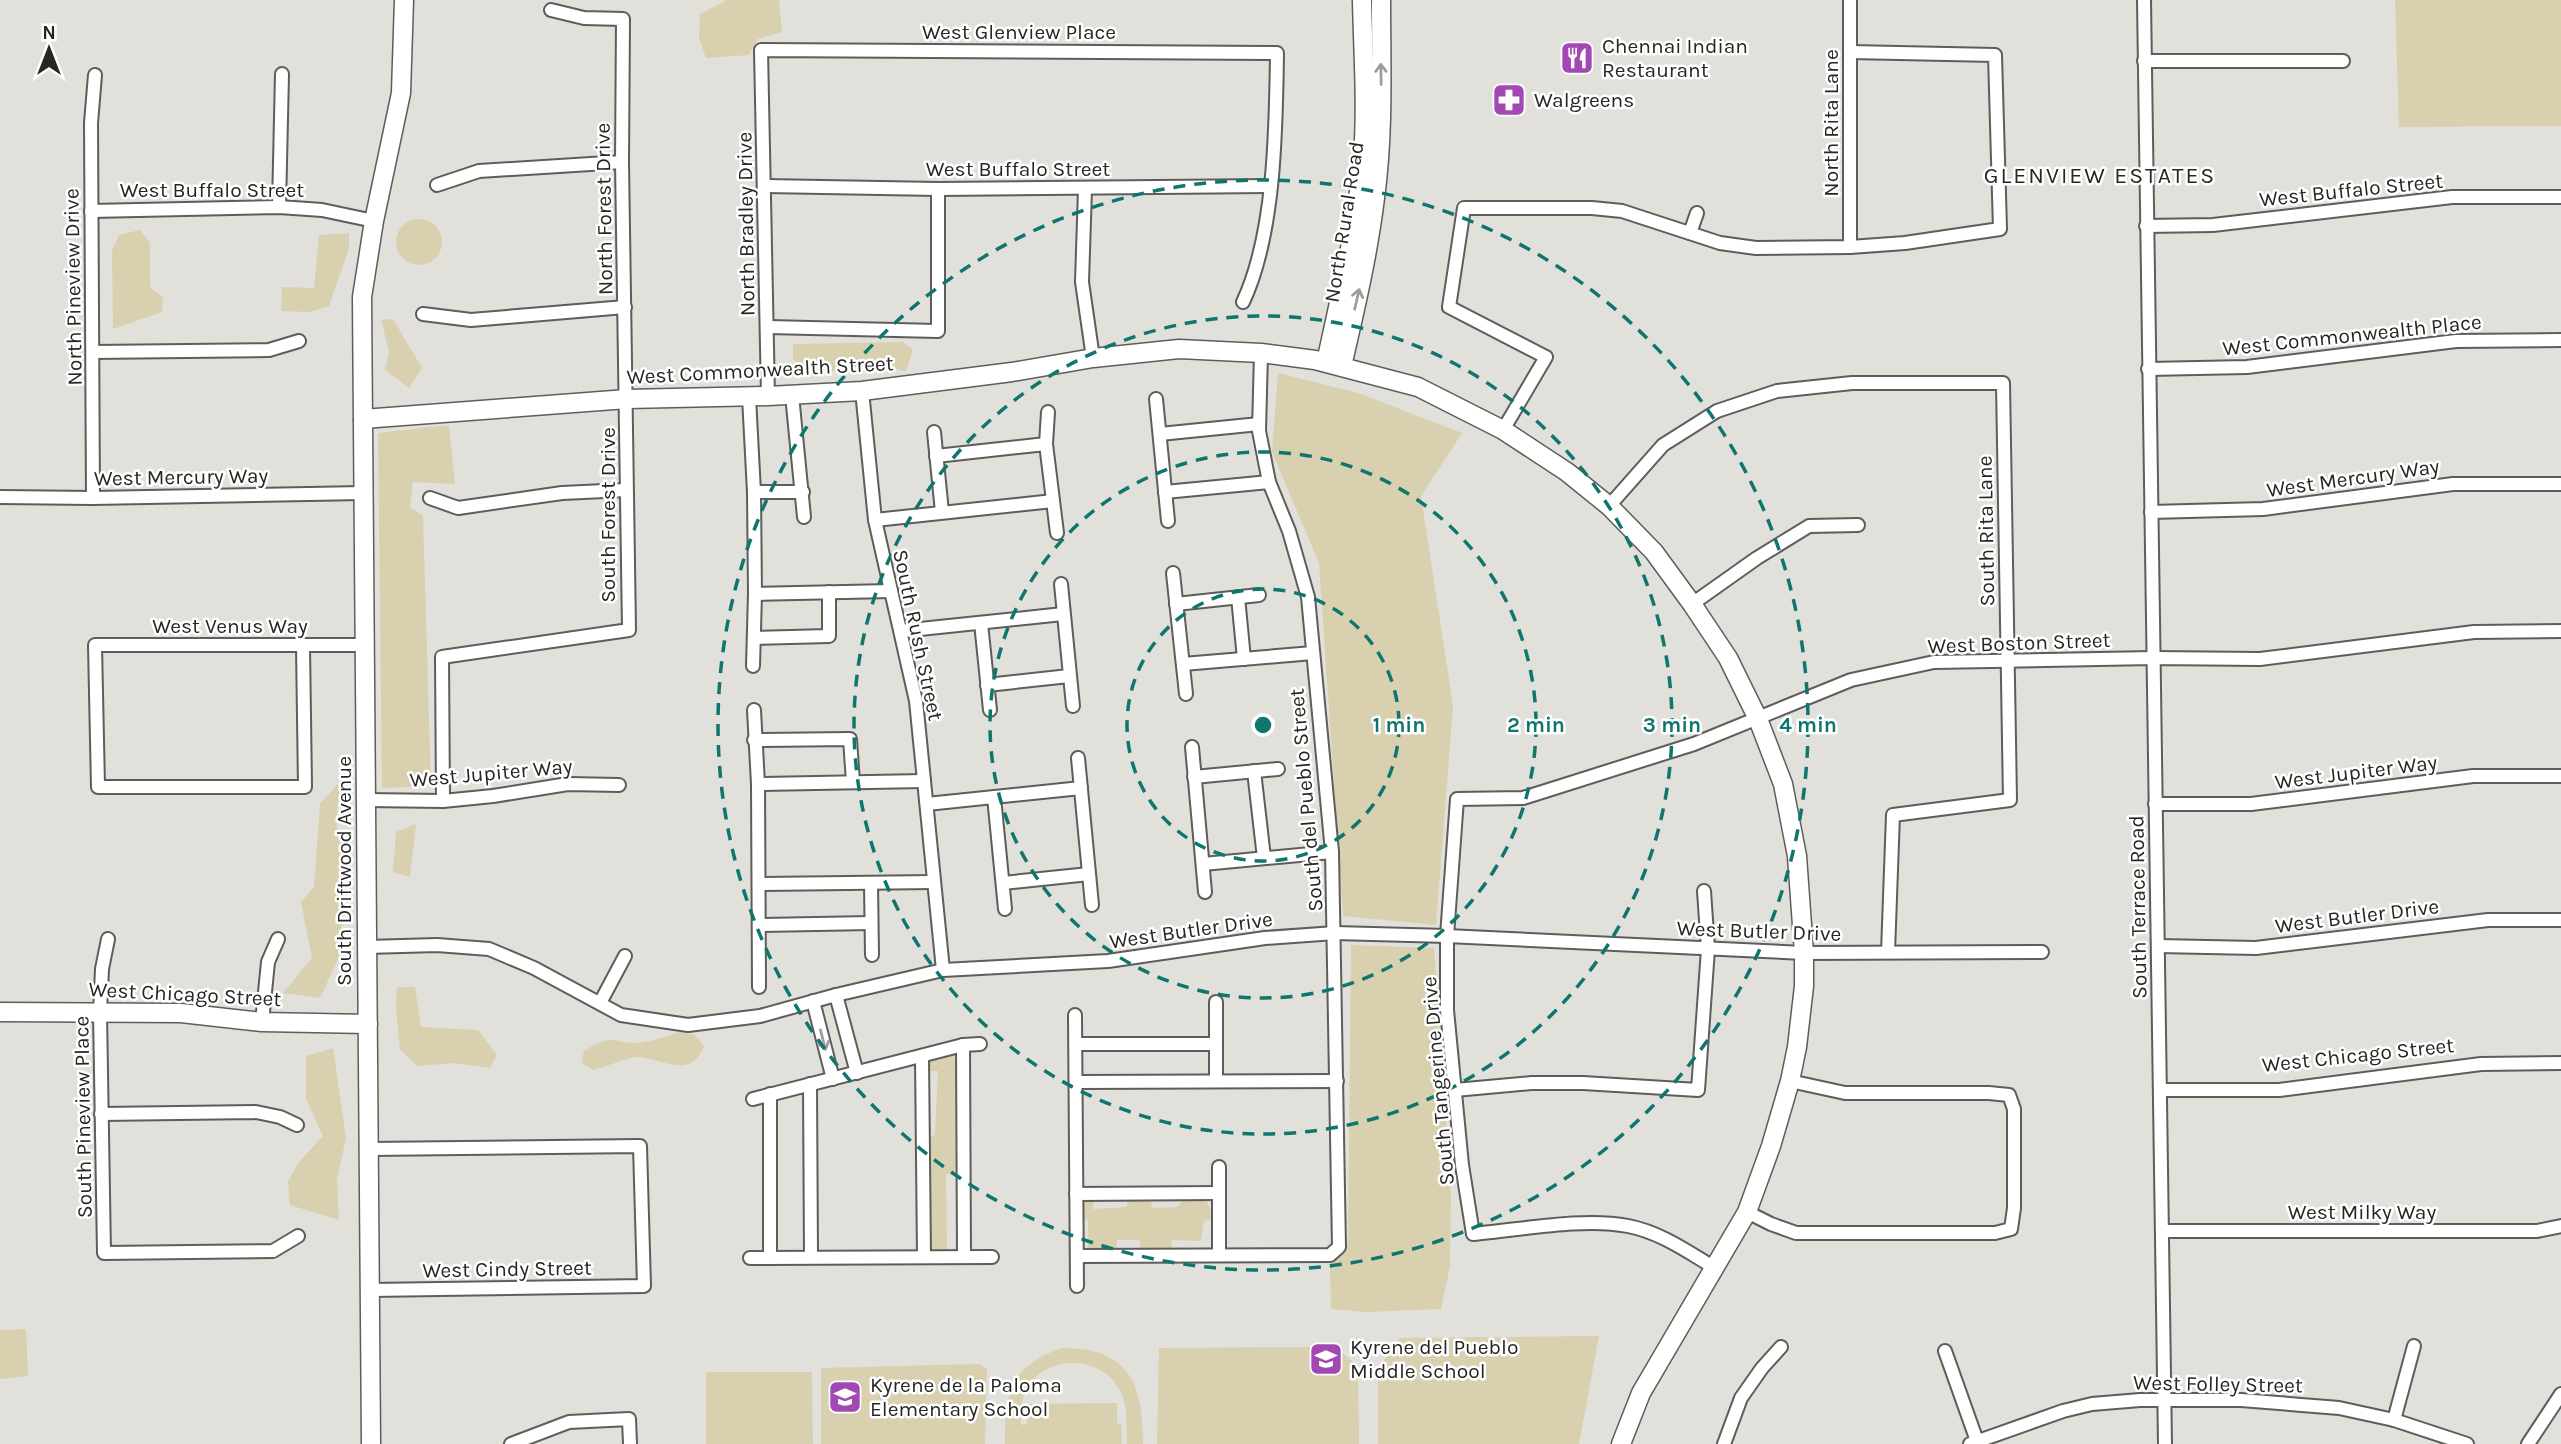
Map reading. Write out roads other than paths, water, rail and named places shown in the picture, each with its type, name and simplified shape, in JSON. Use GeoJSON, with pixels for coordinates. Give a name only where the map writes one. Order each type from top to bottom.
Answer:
{"type":"FeatureCollection","features":[{"type":"Feature","properties":{"kind":"street","name":"South Driftwood Avenue"},"geometry":{"type":"LineString","coordinates":[[371,1444],[362,297],[374,221],[401,93],[404,0]]}},
{"type":"Feature","properties":{"kind":"street","name":"North Rural Road"},"geometry":{"type":"LineString","coordinates":[[1362,0],[1373,115]]}},
{"type":"Feature","properties":{"kind":"street","name":"North Rural Road"},"geometry":{"type":"LineString","coordinates":[[1334,364],[1373,115],[1381,0]]}},
{"type":"Feature","properties":{"kind":"street","name":"North Rita Lane"},"geometry":{"type":"LineString","coordinates":[[1850,0],[1850,247]]}},
{"type":"Feature","properties":{"kind":"street","name":"South Terrace Road"},"geometry":{"type":"LineString","coordinates":[[2144,0],[2165,1444]]}},
{"type":"Feature","properties":{"kind":"street","name":"North Forest Drive"},"geometry":{"type":"LineString","coordinates":[[551,10],[584,18],[623,19],[622,162],[627,399]]}},
{"type":"Feature","properties":{"kind":"street","name":"West Glenview Place"},"geometry":{"type":"LineString","coordinates":[[761,50],[1277,53],[1270,186]]}},
{"type":"Feature","properties":{"kind":"street","name":"North Bradley Drive"},"geometry":{"type":"LineString","coordinates":[[761,50],[768,396]]}},
{"type":"Feature","properties":{"kind":"street"},"geometry":{"type":"LineString","coordinates":[[1503,430],[1546,357],[1449,307],[1464,208],[1592,208],[1622,211],[1720,243],[1756,248],[1850,247],[1905,243],[2000,229],[1995,55],[1850,52]]}},
{"type":"Feature","properties":{"kind":"street"},"geometry":{"type":"LineString","coordinates":[[2144,61],[2343,61]]}},
{"type":"Feature","properties":{"kind":"street"},"geometry":{"type":"LineString","coordinates":[[279,206],[282,74]]}},
{"type":"Feature","properties":{"kind":"street","name":"North Pineview Drive"},"geometry":{"type":"LineString","coordinates":[[93,498],[91,123],[94,75]]}},
{"type":"Feature","properties":{"kind":"street"},"geometry":{"type":"LineString","coordinates":[[437,185],[479,171],[622,162]]}},
{"type":"Feature","properties":{"kind":"street","name":"West Buffalo Street"},"geometry":{"type":"LineString","coordinates":[[765,186],[938,189],[1270,186]]}},
{"type":"Feature","properties":{"kind":"street"},"geometry":{"type":"LineString","coordinates":[[1243,302],[1259,257],[1270,186]]}},
{"type":"Feature","properties":{"kind":"street"},"geometry":{"type":"LineString","coordinates":[[768,327],[938,331],[938,189]]}},
{"type":"Feature","properties":{"kind":"street"},"geometry":{"type":"LineString","coordinates":[[1085,189],[1082,282],[1093,358]]}},
{"type":"Feature","properties":{"kind":"street","name":"West Buffalo Street"},"geometry":{"type":"LineString","coordinates":[[2146,226],[2213,225],[2452,197],[2561,197]]}},
{"type":"Feature","properties":{"kind":"street","name":"West Buffalo Street"},"geometry":{"type":"LineString","coordinates":[[91,211],[279,206],[322,210],[374,221]]}},
{"type":"Feature","properties":{"kind":"street"},"geometry":{"type":"LineString","coordinates":[[1690,233],[1698,213]]}},
{"type":"Feature","properties":{"kind":"street"},"geometry":{"type":"LineString","coordinates":[[423,314],[471,320],[625,307]]}},
{"type":"Feature","properties":{"kind":"street","name":"West Commonwealth Place"},"geometry":{"type":"LineString","coordinates":[[2148,369],[2247,367],[2456,341],[2561,340]]}},
{"type":"Feature","properties":{"kind":"street"},"geometry":{"type":"LineString","coordinates":[[93,352],[269,350],[299,341]]}},
{"type":"Feature","properties":{"kind":"street","name":"West Commonwealth Street"},"geometry":{"type":"LineString","coordinates":[[363,419],[627,399],[749,397],[862,391],[1012,372],[1093,358],[1179,349],[1261,353],[1334,364],[1418,387],[1503,430],[1567,472],[1609,506],[1654,552],[1692,604],[1728,658],[1758,719],[1783,784],[1797,856],[1804,953],[1804,986],[1790,1081],[1771,1146],[1747,1212],[1641,1393],[1621,1444]]}},
{"type":"Feature","properties":{"kind":"street","name":"South del Pueblo Street"},"geometry":{"type":"LineString","coordinates":[[1219,1255],[1330,1255],[1336,1252],[1340,1242],[1332,852],[1308,597],[1264,460],[1259,424],[1261,353]]}},
{"type":"Feature","properties":{"kind":"street","name":"South Rita Lane"},"geometry":{"type":"LineString","coordinates":[[1609,506],[1663,445],[1717,411],[1777,391],[1852,383],[2003,383],[2010,800],[1893,815],[1888,953]]}},
{"type":"Feature","properties":{"kind":"street","name":"South Rush Street"},"geometry":{"type":"LineString","coordinates":[[862,391],[875,520],[916,701],[943,970]]}},
{"type":"Feature","properties":{"kind":"street"},"geometry":{"type":"LineString","coordinates":[[792,395],[804,517]]}},
{"type":"Feature","properties":{"kind":"street"},"geometry":{"type":"LineString","coordinates":[[749,397],[755,543],[753,666]]}},
{"type":"Feature","properties":{"kind":"street","name":"South Forest Drive"},"geometry":{"type":"LineString","coordinates":[[443,801],[442,657],[629,630],[627,399]]}},
{"type":"Feature","properties":{"kind":"street"},"geometry":{"type":"LineString","coordinates":[[1156,399],[1168,522]]}},
{"type":"Feature","properties":{"kind":"street"},"geometry":{"type":"LineString","coordinates":[[1048,412],[1046,444],[1057,533]]}},
{"type":"Feature","properties":{"kind":"street"},"geometry":{"type":"LineString","coordinates":[[1160,434],[1259,424]]}},
{"type":"Feature","properties":{"kind":"street"},"geometry":{"type":"LineString","coordinates":[[934,432],[942,512]]}},
{"type":"Feature","properties":{"kind":"street"},"geometry":{"type":"LineString","coordinates":[[936,456],[1046,444]]}},
{"type":"Feature","properties":{"kind":"street"},"geometry":{"type":"LineString","coordinates":[[1165,492],[1269,482]]}},
{"type":"Feature","properties":{"kind":"street","name":"West Mercury Way"},"geometry":{"type":"LineString","coordinates":[[2151,512],[2263,509],[2453,484],[2561,484]]}},
{"type":"Feature","properties":{"kind":"street"},"geometry":{"type":"LineString","coordinates":[[430,498],[458,508],[562,493],[626,490]]}},
{"type":"Feature","properties":{"kind":"street"},"geometry":{"type":"LineString","coordinates":[[754,492],[803,492]]}},
{"type":"Feature","properties":{"kind":"street","name":"West Mercury Way"},"geometry":{"type":"LineString","coordinates":[[0,498],[363,493]]}},
{"type":"Feature","properties":{"kind":"street"},"geometry":{"type":"LineString","coordinates":[[875,520],[1053,501]]}},
{"type":"Feature","properties":{"kind":"street"},"geometry":{"type":"LineString","coordinates":[[1692,604],[1757,558],[1809,526],[1858,525]]}},
{"type":"Feature","properties":{"kind":"street"},"geometry":{"type":"LineString","coordinates":[[1173,573],[1186,694]]}},
{"type":"Feature","properties":{"kind":"street"},"geometry":{"type":"LineString","coordinates":[[1061,584],[1073,706]]}},
{"type":"Feature","properties":{"kind":"street"},"geometry":{"type":"LineString","coordinates":[[755,594],[891,591]]}},
{"type":"Feature","properties":{"kind":"street"},"geometry":{"type":"LineString","coordinates":[[754,638],[829,636],[829,592]]}},
{"type":"Feature","properties":{"kind":"street"},"geometry":{"type":"LineString","coordinates":[[1176,604],[1259,595]]}},
{"type":"Feature","properties":{"kind":"street"},"geometry":{"type":"LineString","coordinates":[[1238,597],[1244,659]]}},
{"type":"Feature","properties":{"kind":"street"},"geometry":{"type":"LineString","coordinates":[[901,631],[1063,614]]}},
{"type":"Feature","properties":{"kind":"street"},"geometry":{"type":"LineString","coordinates":[[981,623],[990,710]]}},
{"type":"Feature","properties":{"kind":"street","name":"West Boston Street"},"geometry":{"type":"LineString","coordinates":[[1457,799],[1522,798],[1694,744],[1851,680],[1934,662],[2260,659],[2474,632],[2561,631]]}},
{"type":"Feature","properties":{"kind":"street","name":"West Venus Way"},"geometry":{"type":"LineString","coordinates":[[303,646],[305,787],[98,787],[94,645],[365,645]]}},
{"type":"Feature","properties":{"kind":"street"},"geometry":{"type":"LineString","coordinates":[[1183,664],[1313,653]]}},
{"type":"Feature","properties":{"kind":"street"},"geometry":{"type":"LineString","coordinates":[[987,685],[1069,676]]}},
{"type":"Feature","properties":{"kind":"street"},"geometry":{"type":"LineString","coordinates":[[754,710],[759,832],[759,988]]}},
{"type":"Feature","properties":{"kind":"street"},"geometry":{"type":"LineString","coordinates":[[754,740],[850,739],[853,782]]}},
{"type":"Feature","properties":{"kind":"street"},"geometry":{"type":"LineString","coordinates":[[1192,747],[1205,892]]}},
{"type":"Feature","properties":{"kind":"street"},"geometry":{"type":"LineString","coordinates":[[1078,758],[1092,905]]}},
{"type":"Feature","properties":{"kind":"street"},"geometry":{"type":"LineString","coordinates":[[1194,777],[1278,769]]}},
{"type":"Feature","properties":{"kind":"street"},"geometry":{"type":"LineString","coordinates":[[1254,771],[1264,858]]}},
{"type":"Feature","properties":{"kind":"street","name":"West Jupiter Way"},"geometry":{"type":"LineString","coordinates":[[2155,804],[2251,804],[2473,776],[2561,776]]}},
{"type":"Feature","properties":{"kind":"street"},"geometry":{"type":"LineString","coordinates":[[758,784],[924,781]]}},
{"type":"Feature","properties":{"kind":"street","name":"West Jupiter Way"},"geometry":{"type":"LineString","coordinates":[[366,800],[443,801],[568,784],[619,785]]}},
{"type":"Feature","properties":{"kind":"street"},"geometry":{"type":"LineString","coordinates":[[926,804],[1081,788]]}},
{"type":"Feature","properties":{"kind":"street"},"geometry":{"type":"LineString","coordinates":[[994,797],[1005,909]]}},
{"type":"Feature","properties":{"kind":"street","name":"South Tangerine Drive"},"geometry":{"type":"LineString","coordinates":[[1457,799],[1447,936],[1447,1010],[1462,1165],[1473,1234],[1599,1222],[1630,1226],[1661,1237],[1715,1268]]}},
{"type":"Feature","properties":{"kind":"street"},"geometry":{"type":"LineString","coordinates":[[1203,864],[1332,852]]}},
{"type":"Feature","properties":{"kind":"street"},"geometry":{"type":"LineString","coordinates":[[1003,883],[1089,874]]}},
{"type":"Feature","properties":{"kind":"street"},"geometry":{"type":"LineString","coordinates":[[759,884],[934,882]]}},
{"type":"Feature","properties":{"kind":"street"},"geometry":{"type":"LineString","coordinates":[[871,883],[872,955]]}},
{"type":"Feature","properties":{"kind":"street"},"geometry":{"type":"LineString","coordinates":[[1455,1090],[1532,1083],[1583,1083],[1698,1090],[1708,949],[1704,891]]}},
{"type":"Feature","properties":{"kind":"street","name":"West Butler Drive"},"geometry":{"type":"LineString","coordinates":[[2158,946],[2256,948],[2488,920],[2561,920]]}},
{"type":"Feature","properties":{"kind":"street"},"geometry":{"type":"LineString","coordinates":[[760,925],[872,923]]}},
{"type":"Feature","properties":{"kind":"street","name":"West Butler Drive"},"geometry":{"type":"LineString","coordinates":[[367,947],[438,944],[489,949],[534,968],[621,1015],[688,1024],[760,1016],[943,970],[1108,961],[1265,938],[1335,933],[1804,953],[2042,952]]}},
{"type":"Feature","properties":{"kind":"street","name":"South Pineview Place"},"geometry":{"type":"LineString","coordinates":[[108,939],[102,969],[100,1012],[104,1253],[272,1251],[298,1236]]}},
{"type":"Feature","properties":{"kind":"street"},"geometry":{"type":"LineString","coordinates":[[262,1022],[268,962],[278,939]]}},
{"type":"Feature","properties":{"kind":"street"},"geometry":{"type":"LineString","coordinates":[[600,1003],[625,956]]}},
{"type":"Feature","properties":{"kind":"street"},"geometry":{"type":"LineString","coordinates":[[836,995],[845,1076]]}},
{"type":"Feature","properties":{"kind":"street"},"geometry":{"type":"LineString","coordinates":[[813,1001],[845,1076]]}},
{"type":"Feature","properties":{"kind":"street"},"geometry":{"type":"LineString","coordinates":[[1216,1002],[1216,1081]]}},
{"type":"Feature","properties":{"kind":"street","name":"West Chicago Street"},"geometry":{"type":"LineString","coordinates":[[0,1012],[181,1013],[262,1022],[368,1024]]}},
{"type":"Feature","properties":{"kind":"street"},"geometry":{"type":"LineString","coordinates":[[1075,1015],[1077,1286]]}},
{"type":"Feature","properties":{"kind":"street"},"geometry":{"type":"LineString","coordinates":[[753,1099],[962,1045],[980,1044]]}},
{"type":"Feature","properties":{"kind":"street"},"geometry":{"type":"LineString","coordinates":[[1076,1044],[1216,1044]]}},
{"type":"Feature","properties":{"kind":"street"},"geometry":{"type":"LineString","coordinates":[[962,1045],[964,1257]]}},
{"type":"Feature","properties":{"kind":"street"},"geometry":{"type":"LineString","coordinates":[[922,1056],[924,1257]]}},
{"type":"Feature","properties":{"kind":"street","name":"West Chicago Street"},"geometry":{"type":"LineString","coordinates":[[2160,1090],[2279,1090],[2481,1064],[2561,1063]]}},
{"type":"Feature","properties":{"kind":"street"},"geometry":{"type":"LineString","coordinates":[[1076,1082],[1338,1081]]}},
{"type":"Feature","properties":{"kind":"street"},"geometry":{"type":"LineString","coordinates":[[1747,1212],[1796,1233],[1995,1233],[2011,1229],[2014,1208],[2014,1109],[2009,1095],[1845,1093],[1790,1081]]}},
{"type":"Feature","properties":{"kind":"street"},"geometry":{"type":"LineString","coordinates":[[810,1084],[811,1257]]}},
{"type":"Feature","properties":{"kind":"street"},"geometry":{"type":"LineString","coordinates":[[770,1094],[770,1258]]}},
{"type":"Feature","properties":{"kind":"street"},"geometry":{"type":"LineString","coordinates":[[101,1114],[256,1112],[280,1117],[297,1125]]}},
{"type":"Feature","properties":{"kind":"street","name":"West Cindy Street"},"geometry":{"type":"LineString","coordinates":[[369,1149],[640,1146],[644,1286],[370,1290]]}},
{"type":"Feature","properties":{"kind":"street"},"geometry":{"type":"LineString","coordinates":[[1077,1256],[1219,1255],[1219,1167]]}},
{"type":"Feature","properties":{"kind":"street"},"geometry":{"type":"LineString","coordinates":[[1076,1194],[1219,1193]]}},
{"type":"Feature","properties":{"kind":"street","name":"West Milky Way"},"geometry":{"type":"LineString","coordinates":[[2162,1231],[2537,1231],[2561,1226]]}},
{"type":"Feature","properties":{"kind":"street"},"geometry":{"type":"LineString","coordinates":[[750,1258],[992,1257]]}},
{"type":"Feature","properties":{"kind":"street"},"geometry":{"type":"LineString","coordinates":[[2393,1420],[2414,1346]]}},
{"type":"Feature","properties":{"kind":"street"},"geometry":{"type":"LineString","coordinates":[[1724,1444],[1741,1398],[1781,1347]]}},
{"type":"Feature","properties":{"kind":"street"},"geometry":{"type":"LineString","coordinates":[[1945,1351],[1973,1443]]}},
{"type":"Feature","properties":{"kind":"street"},"geometry":{"type":"LineString","coordinates":[[2528,1444],[2561,1394]]}},
{"type":"Feature","properties":{"kind":"street","name":"West Folley Street"},"geometry":{"type":"LineString","coordinates":[[1973,1443],[2063,1411],[2092,1404],[2241,1399],[2339,1408],[2393,1420],[2467,1444]]}},
{"type":"Feature","properties":{"kind":"street"},"geometry":{"type":"LineString","coordinates":[[511,1444],[569,1422],[629,1419],[630,1444]]}},
{"type":"Feature","properties":{"kind":"place","name":"Chennai Indian Restaurant"},"geometry":{"type":"Point","coordinates":[1577,58]}},
{"type":"Feature","properties":{"kind":"place","name":"Walgreens"},"geometry":{"type":"Point","coordinates":[1509,100]}},
{"type":"Feature","properties":{"kind":"place","name":"Kyrene del Pueblo Middle School"},"geometry":{"type":"Point","coordinates":[1326,1359]}},
{"type":"Feature","properties":{"kind":"place","name":"Kyrene de la Paloma Elementary School"},"geometry":{"type":"Point","coordinates":[845,1397]}},
{"type":"Feature","properties":{"kind":"district","name":"GLENVIEW ESTATES"},"geometry":{"type":"Point","coordinates":[2100,175]}}]}
